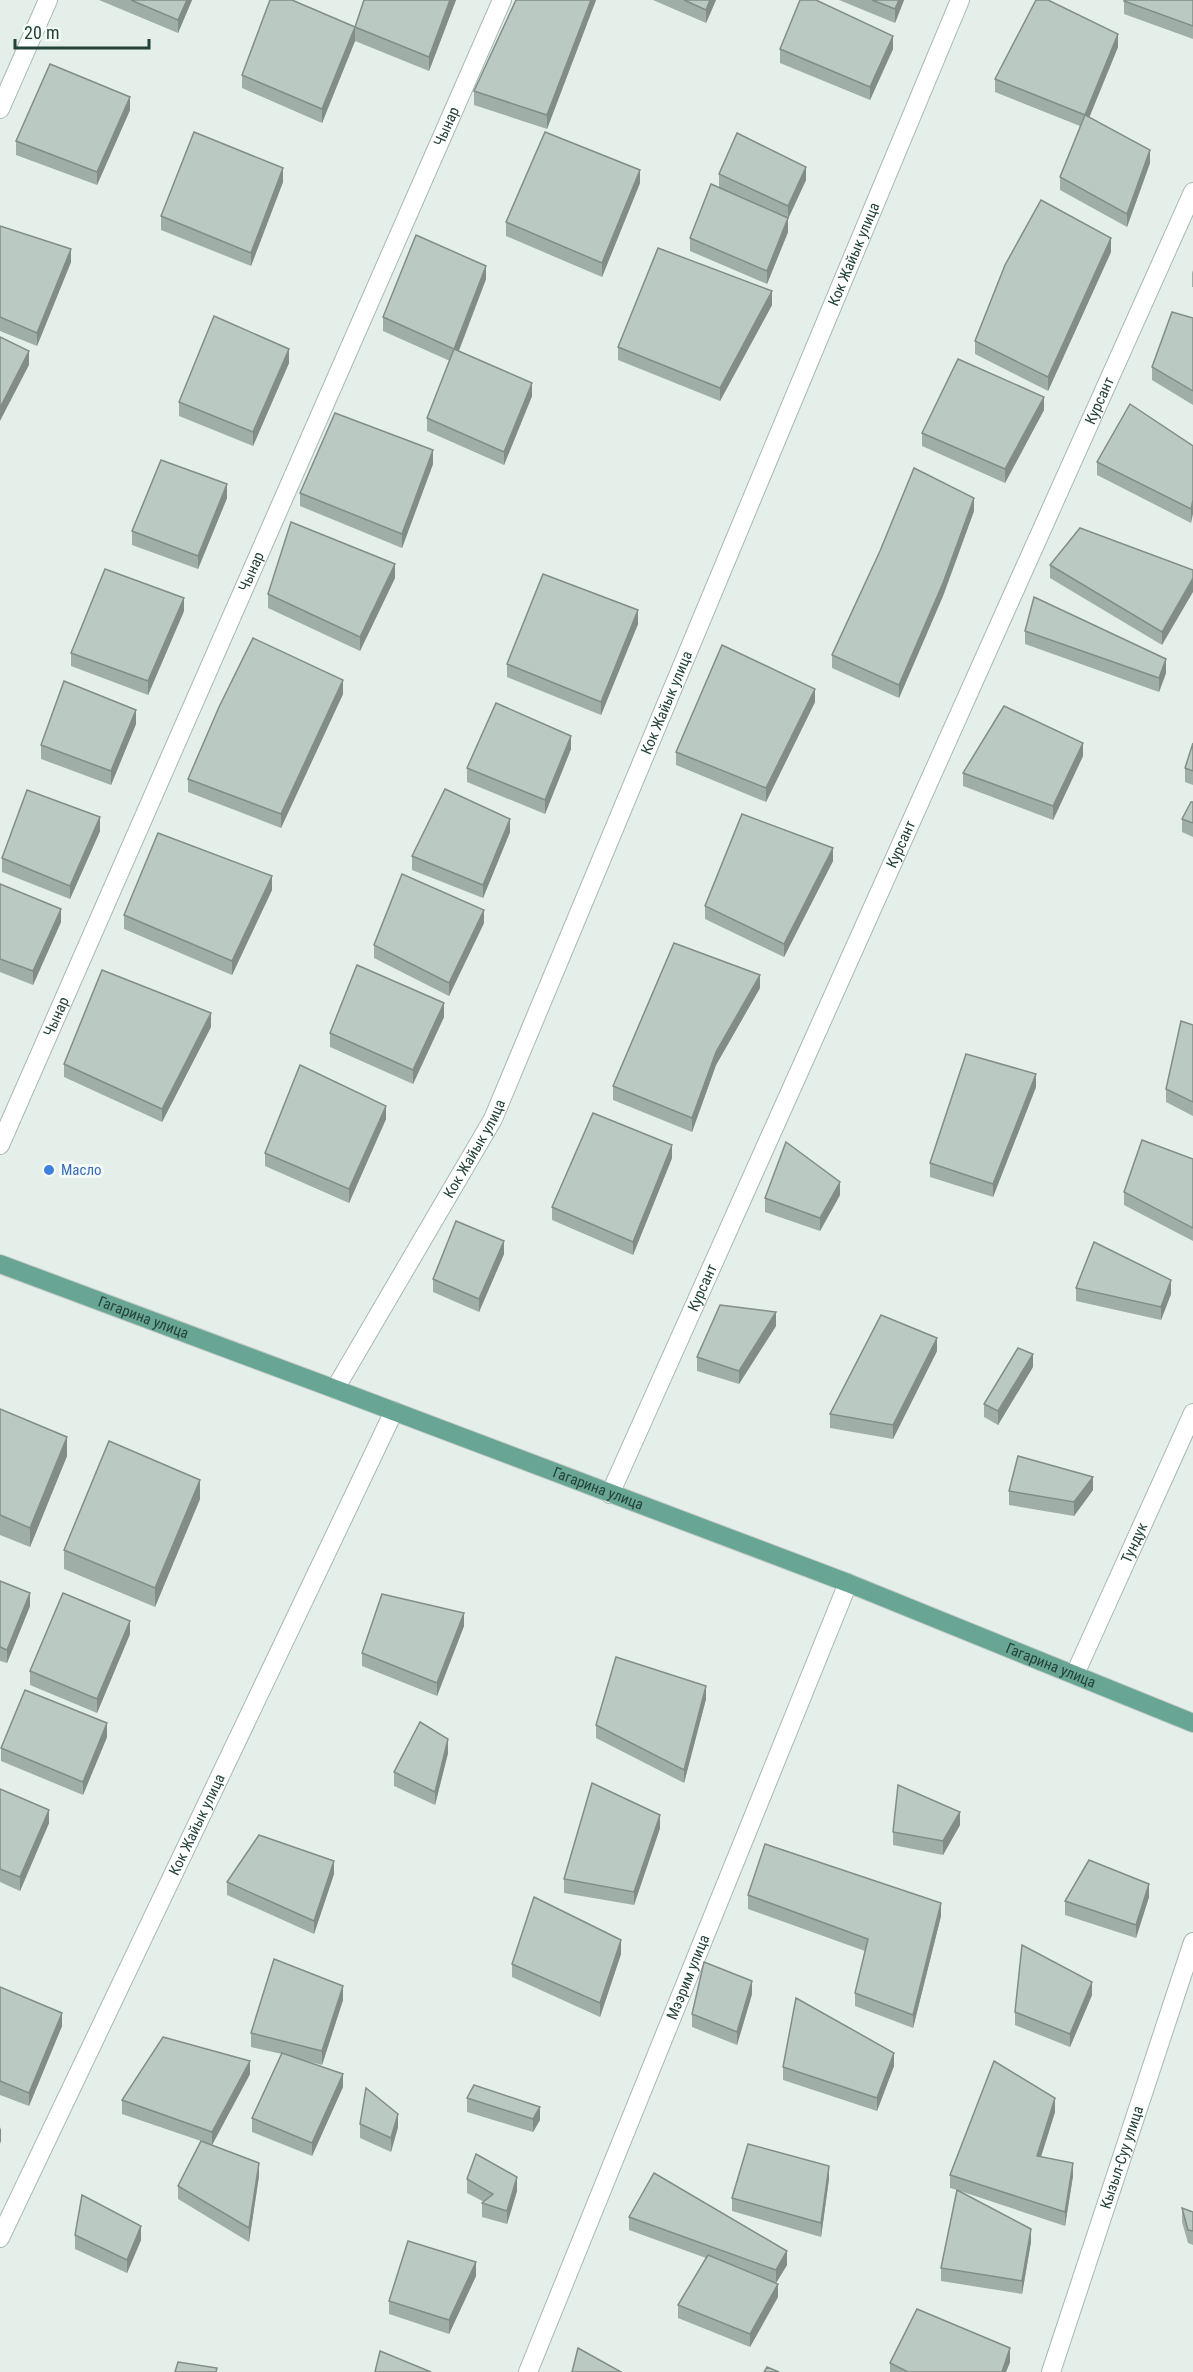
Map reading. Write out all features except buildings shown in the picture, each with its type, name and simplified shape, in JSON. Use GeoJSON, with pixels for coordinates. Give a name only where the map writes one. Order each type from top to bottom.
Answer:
{"type":"FeatureCollection","features":[{"type":"Feature","properties":{"kind":"main road","name":"Гагарина улица"},"geometry":{"type":"LineString","coordinates":[[0,1264],[848,1583],[1193,1723]]}},
{"type":"Feature","properties":{"kind":"street"},"geometry":{"type":"LineString","coordinates":[[0,109],[48,0]]}},
{"type":"Feature","properties":{"kind":"street","name":"Чынар"},"geometry":{"type":"LineString","coordinates":[[0,1145],[502,0]]}},
{"type":"Feature","properties":{"kind":"street","name":"Кок Жайык улица"},"geometry":{"type":"LineString","coordinates":[[335,1389],[493,1119],[960,0]]}},
{"type":"Feature","properties":{"kind":"street","name":"Курсант"},"geometry":{"type":"LineString","coordinates":[[610,1494],[1193,192]]}},
{"type":"Feature","properties":{"kind":"street","name":"Кок Жайык улица"},"geometry":{"type":"LineString","coordinates":[[0,2238],[394,1411]]}},
{"type":"Feature","properties":{"kind":"street","name":"Тундук"},"geometry":{"type":"LineString","coordinates":[[1075,1674],[1193,1413]]}},
{"type":"Feature","properties":{"kind":"street","name":"Мээрим улица"},"geometry":{"type":"LineString","coordinates":[[528,2372],[848,1583]]}},
{"type":"Feature","properties":{"kind":"street","name":"Кызыл-Суу улица"},"geometry":{"type":"LineString","coordinates":[[1051,2372],[1193,1942]]}},
{"type":"Feature","properties":{"kind":"place","name":"Масло"},"geometry":{"type":"Point","coordinates":[49,1170]}}]}
